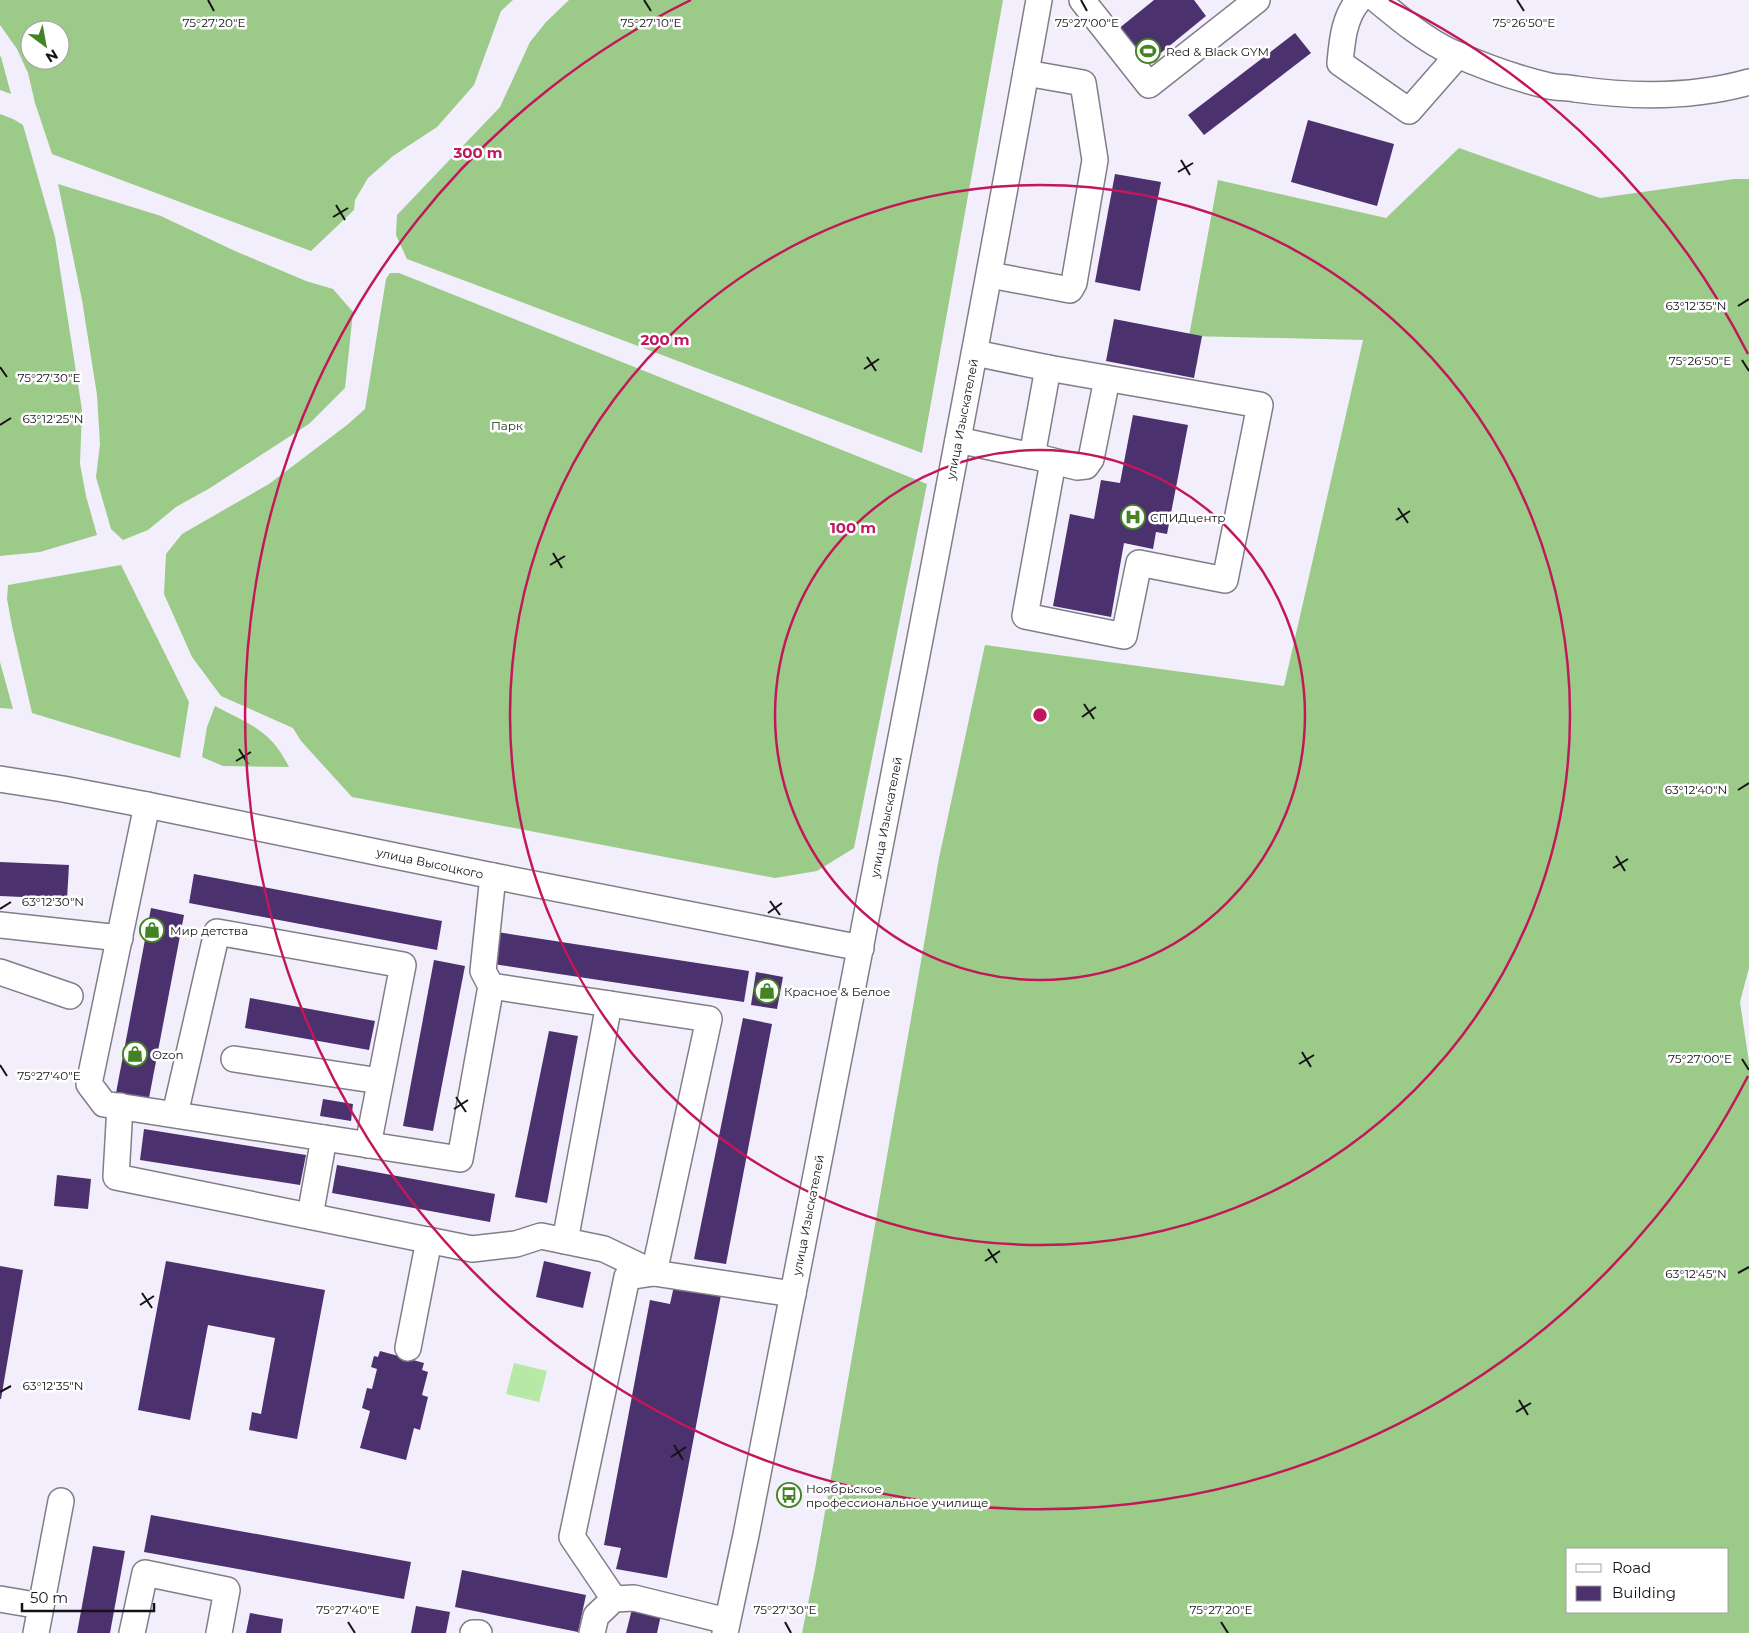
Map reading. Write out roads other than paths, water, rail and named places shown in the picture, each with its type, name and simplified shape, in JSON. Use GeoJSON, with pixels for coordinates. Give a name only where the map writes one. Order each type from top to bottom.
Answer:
{"type":"FeatureCollection","features":[{"type":"Feature","properties":{"kind":"street","name":"улица Изыскателей"},"geometry":{"type":"LineString","coordinates":[[726,1627],[746,1535],[861,948],[990,275],[1039,0]]}},
{"type":"Feature","properties":{"kind":"street"},"geometry":{"type":"LineString","coordinates":[[1082,0],[1149,85],[1257,0]]}},
{"type":"Feature","properties":{"kind":"street"},"geometry":{"type":"LineString","coordinates":[[1359,0],[1352,8],[1342,38],[1340,63],[1409,111],[1458,55]]}},
{"type":"Feature","properties":{"kind":"street"},"geometry":{"type":"LineString","coordinates":[[1376,0],[1426,38],[1458,55],[1501,72],[1551,86],[1602,93],[1653,95],[1706,90],[1749,82]]}},
{"type":"Feature","properties":{"kind":"street"},"geometry":{"type":"LineString","coordinates":[[990,275],[1070,290],[1076,274],[1096,160],[1083,83],[1026,73]]}},
{"type":"Feature","properties":{"kind":"street"},"geometry":{"type":"LineString","coordinates":[[975,353],[1107,379],[1260,405],[1225,580],[1140,563],[1124,636],[1025,616],[1042,459],[1048,368]]}},
{"type":"Feature","properties":{"kind":"street"},"geometry":{"type":"LineString","coordinates":[[958,440],[1077,467],[1086,466],[1091,459],[1107,379]]}},
{"type":"Feature","properties":{"kind":"street","name":"улица Высоцкого"},"geometry":{"type":"LineString","coordinates":[[0,779],[147,805],[492,876],[861,948]]}},
{"type":"Feature","properties":{"kind":"street"},"geometry":{"type":"LineString","coordinates":[[147,805],[89,1084],[104,1104],[460,1159],[491,986],[483,971],[492,876]]}},
{"type":"Feature","properties":{"kind":"street"},"geometry":{"type":"LineString","coordinates":[[0,925],[120,938]]}},
{"type":"Feature","properties":{"kind":"street"},"geometry":{"type":"LineString","coordinates":[[175,1114],[216,932],[403,965],[368,1145]]}},
{"type":"Feature","properties":{"kind":"street"},"geometry":{"type":"LineString","coordinates":[[0,972],[70,996]]}},
{"type":"Feature","properties":{"kind":"street"},"geometry":{"type":"LineString","coordinates":[[491,986],[709,1019],[654,1273]]}},
{"type":"Feature","properties":{"kind":"street"},"geometry":{"type":"LineString","coordinates":[[565,1241],[609,1004]]}},
{"type":"Feature","properties":{"kind":"street"},"geometry":{"type":"LineString","coordinates":[[234,1059],[380,1081]]}},
{"type":"Feature","properties":{"kind":"street"},"geometry":{"type":"LineString","coordinates":[[120,1106],[116,1177],[472,1249],[516,1244],[541,1236],[604,1249],[654,1273]]}},
{"type":"Feature","properties":{"kind":"street"},"geometry":{"type":"LineString","coordinates":[[310,1216],[324,1138]]}},
{"type":"Feature","properties":{"kind":"street"},"geometry":{"type":"LineString","coordinates":[[408,1348],[429,1240]]}},
{"type":"Feature","properties":{"kind":"street"},"geometry":{"type":"LineString","coordinates":[[614,1599],[572,1537],[627,1277],[654,1273],[793,1294]]}},
{"type":"Feature","properties":{"kind":"street"},"geometry":{"type":"LineString","coordinates":[[36,1633],[61,1500]]}},
{"type":"Feature","properties":{"kind":"street"},"geometry":{"type":"LineString","coordinates":[[132,1633],[145,1573],[227,1590],[219,1633]]}},
{"type":"Feature","properties":{"kind":"street"},"geometry":{"type":"LineString","coordinates":[[592,1633],[596,1616],[614,1599],[634,1598],[726,1627]]}},
{"type":"Feature","properties":{"kind":"street"},"geometry":{"type":"LineString","coordinates":[[0,1599],[41,1606]]}},
{"type":"Feature","properties":{"kind":"street"},"geometry":{"type":"LineString","coordinates":[[473,1633],[479,1633]]}},
{"type":"Feature","properties":{"kind":"place","name":"Red & Black GYM"},"geometry":{"type":"Point","coordinates":[1148,51]}},
{"type":"Feature","properties":{"kind":"place","name":"СПИДцентр"},"geometry":{"type":"Point","coordinates":[1133,517]}},
{"type":"Feature","properties":{"kind":"place","name":"Мир детства"},"geometry":{"type":"Point","coordinates":[152,930]}},
{"type":"Feature","properties":{"kind":"place","name":"Красное & Белое"},"geometry":{"type":"Point","coordinates":[767,991]}},
{"type":"Feature","properties":{"kind":"place","name":"Ozon"},"geometry":{"type":"Point","coordinates":[135,1054]}},
{"type":"Feature","properties":{"kind":"place","name":"Ноябрьское профессиональное училище"},"geometry":{"type":"Point","coordinates":[789,1495]}},
{"type":"Feature","properties":{"kind":"park label","name":"Парк"},"geometry":{"type":"Point","coordinates":[507,425]}}]}
